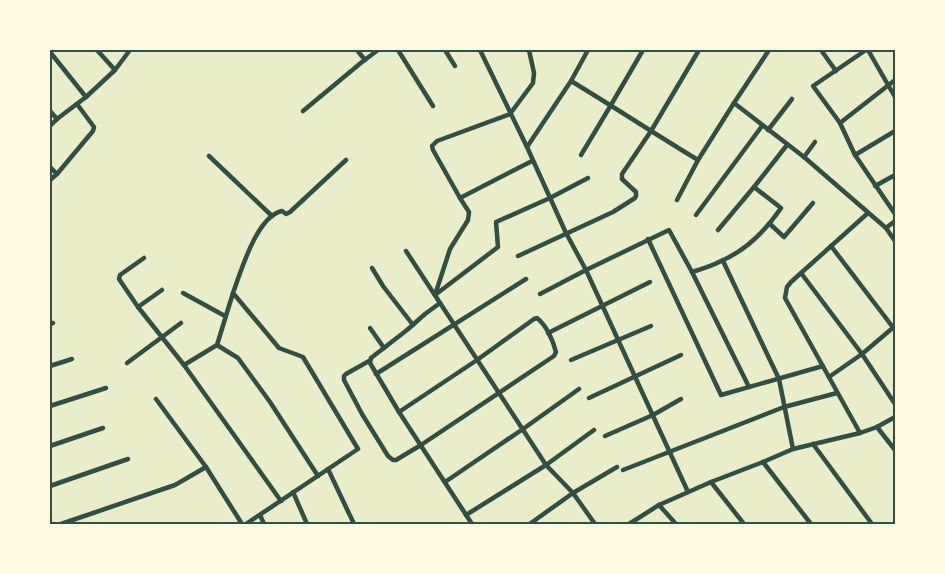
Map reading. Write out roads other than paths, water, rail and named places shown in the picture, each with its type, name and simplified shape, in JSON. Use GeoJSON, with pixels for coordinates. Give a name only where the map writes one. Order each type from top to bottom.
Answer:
{"type":"FeatureCollection","features":[{"type":"Feature","properties":{"kind":"street"},"geometry":{"type":"LineString","coordinates":[[97,50],[115,70]]}},
{"type":"Feature","properties":{"kind":"street"},"geometry":{"type":"LineString","coordinates":[[50,126],[56,119],[86,97],[115,70],[130,50]]}},
{"type":"Feature","properties":{"kind":"street"},"geometry":{"type":"LineString","coordinates":[[357,50],[365,60]]}},
{"type":"Feature","properties":{"kind":"street"},"geometry":{"type":"LineString","coordinates":[[303,111],[378,50]]}},
{"type":"Feature","properties":{"kind":"street"},"geometry":{"type":"LineString","coordinates":[[398,50],[433,106]]}},
{"type":"Feature","properties":{"kind":"street"},"geometry":{"type":"LineString","coordinates":[[445,50],[455,66]]}},
{"type":"Feature","properties":{"kind":"street"},"geometry":{"type":"LineString","coordinates":[[480,50],[566,233],[619,340],[688,492]]}},
{"type":"Feature","properties":{"kind":"street"},"geometry":{"type":"LineString","coordinates":[[435,295],[450,249],[468,220],[469,212],[432,146],[437,141],[510,114],[533,83],[534,73],[529,50]]}},
{"type":"Feature","properties":{"kind":"street"},"geometry":{"type":"LineString","coordinates":[[527,147],[571,81],[588,50]]}},
{"type":"Feature","properties":{"kind":"street"},"geometry":{"type":"LineString","coordinates":[[581,155],[643,50]]}},
{"type":"Feature","properties":{"kind":"street"},"geometry":{"type":"LineString","coordinates":[[518,256],[613,212],[635,198],[636,192],[622,179],[622,174],[699,50]]}},
{"type":"Feature","properties":{"kind":"street"},"geometry":{"type":"LineString","coordinates":[[677,200],[698,160],[769,50]]}},
{"type":"Feature","properties":{"kind":"street"},"geometry":{"type":"LineString","coordinates":[[821,50],[836,71]]}},
{"type":"Feature","properties":{"kind":"street"},"geometry":{"type":"LineString","coordinates":[[895,97],[867,50],[813,86],[840,123],[855,155],[895,214]]}},
{"type":"Feature","properties":{"kind":"street"},"geometry":{"type":"LineString","coordinates":[[50,52],[86,97]]}},
{"type":"Feature","properties":{"kind":"street"},"geometry":{"type":"LineString","coordinates":[[840,123],[895,80]]}},
{"type":"Feature","properties":{"kind":"street"},"geometry":{"type":"LineString","coordinates":[[571,81],[698,160]]}},
{"type":"Feature","properties":{"kind":"street"},"geometry":{"type":"LineString","coordinates":[[768,130],[792,99]]}},
{"type":"Feature","properties":{"kind":"street"},"geometry":{"type":"LineString","coordinates":[[734,103],[804,158],[886,228],[895,241]]}},
{"type":"Feature","properties":{"kind":"street"},"geometry":{"type":"LineString","coordinates":[[50,180],[94,130],[94,126],[77,104]]}},
{"type":"Feature","properties":{"kind":"street"},"geometry":{"type":"LineString","coordinates":[[50,111],[56,119]]}},
{"type":"Feature","properties":{"kind":"street"},"geometry":{"type":"LineString","coordinates":[[696,215],[762,126]]}},
{"type":"Feature","properties":{"kind":"street"},"geometry":{"type":"LineString","coordinates":[[855,155],[895,131]]}},
{"type":"Feature","properties":{"kind":"street"},"geometry":{"type":"LineString","coordinates":[[804,158],[816,142]]}},
{"type":"Feature","properties":{"kind":"street"},"geometry":{"type":"LineString","coordinates":[[718,230],[787,146]]}},
{"type":"Feature","properties":{"kind":"street"},"geometry":{"type":"LineString","coordinates":[[209,156],[272,216]]}},
{"type":"Feature","properties":{"kind":"street"},"geometry":{"type":"LineString","coordinates":[[184,366],[217,344],[233,292],[256,234],[277,212],[282,211],[286,214],[290,212],[346,160]]}},
{"type":"Feature","properties":{"kind":"street"},"geometry":{"type":"LineString","coordinates":[[460,198],[532,161]]}},
{"type":"Feature","properties":{"kind":"street"},"geometry":{"type":"LineString","coordinates":[[50,167],[57,174]]}},
{"type":"Feature","properties":{"kind":"street"},"geometry":{"type":"LineString","coordinates":[[876,186],[895,175]]}},
{"type":"Feature","properties":{"kind":"street"},"geometry":{"type":"LineString","coordinates":[[435,295],[498,247],[496,222],[550,198],[588,178]]}},
{"type":"Feature","properties":{"kind":"street"},"geometry":{"type":"LineString","coordinates":[[692,272],[723,261],[748,245],[770,224],[782,208],[754,187]]}},
{"type":"Feature","properties":{"kind":"street"},"geometry":{"type":"LineString","coordinates":[[770,224],[784,237],[813,203]]}},
{"type":"Feature","properties":{"kind":"street"},"geometry":{"type":"LineString","coordinates":[[860,433],[785,298],[787,287],[791,282],[868,213]]}},
{"type":"Feature","properties":{"kind":"street"},"geometry":{"type":"LineString","coordinates":[[886,228],[895,221]]}},
{"type":"Feature","properties":{"kind":"street"},"geometry":{"type":"LineString","coordinates":[[540,294],[669,230],[749,386]]}},
{"type":"Feature","properties":{"kind":"street"},"geometry":{"type":"LineString","coordinates":[[648,239],[721,395],[823,366]]}},
{"type":"Feature","properties":{"kind":"street"},"geometry":{"type":"LineString","coordinates":[[829,377],[894,328],[831,246]]}},
{"type":"Feature","properties":{"kind":"street"},"geometry":{"type":"LineString","coordinates":[[406,252],[546,465],[573,493],[595,524]]}},
{"type":"Feature","properties":{"kind":"street"},"geometry":{"type":"LineString","coordinates":[[144,258],[120,275],[119,279],[281,501]]}},
{"type":"Feature","properties":{"kind":"street"},"geometry":{"type":"LineString","coordinates":[[723,261],[779,379],[793,449]]}},
{"type":"Feature","properties":{"kind":"street"},"geometry":{"type":"LineString","coordinates":[[372,268],[383,286],[413,325]]}},
{"type":"Feature","properties":{"kind":"street"},"geometry":{"type":"LineString","coordinates":[[801,273],[862,354],[895,404]]}},
{"type":"Feature","properties":{"kind":"street"},"geometry":{"type":"LineString","coordinates":[[376,374],[526,279]]}},
{"type":"Feature","properties":{"kind":"street"},"geometry":{"type":"LineString","coordinates":[[548,333],[650,282]]}},
{"type":"Feature","properties":{"kind":"street"},"geometry":{"type":"LineString","coordinates":[[138,307],[162,290]]}},
{"type":"Feature","properties":{"kind":"street"},"geometry":{"type":"LineString","coordinates":[[156,399],[206,467],[244,524],[358,449],[303,357],[279,348],[233,292]]}},
{"type":"Feature","properties":{"kind":"street"},"geometry":{"type":"LineString","coordinates":[[183,293],[225,316]]}},
{"type":"Feature","properties":{"kind":"street"},"geometry":{"type":"LineString","coordinates":[[399,412],[478,360],[534,319],[538,319],[548,333],[556,354],[421,445],[399,459],[393,460],[388,456],[362,414],[344,380],[344,376],[370,361],[371,358],[440,303]]}},
{"type":"Feature","properties":{"kind":"street"},"geometry":{"type":"LineString","coordinates":[[126,363],[180,323]]}},
{"type":"Feature","properties":{"kind":"street"},"geometry":{"type":"LineString","coordinates":[[571,360],[651,326]]}},
{"type":"Feature","properties":{"kind":"street"},"geometry":{"type":"LineString","coordinates":[[370,328],[384,348]]}},
{"type":"Feature","properties":{"kind":"street"},"geometry":{"type":"LineString","coordinates":[[217,344],[238,358],[270,402],[318,476]]}},
{"type":"Feature","properties":{"kind":"street"},"geometry":{"type":"LineString","coordinates":[[589,398],[682,354]]}},
{"type":"Feature","properties":{"kind":"street"},"geometry":{"type":"LineString","coordinates":[[50,366],[72,359]]}},
{"type":"Feature","properties":{"kind":"street"},"geometry":{"type":"LineString","coordinates":[[370,361],[399,412],[472,524]]}},
{"type":"Feature","properties":{"kind":"street"},"geometry":{"type":"LineString","coordinates":[[50,406],[106,388]]}},
{"type":"Feature","properties":{"kind":"street"},"geometry":{"type":"LineString","coordinates":[[445,482],[579,389]]}},
{"type":"Feature","properties":{"kind":"street"},"geometry":{"type":"LineString","coordinates":[[623,470],[784,407],[837,393]]}},
{"type":"Feature","properties":{"kind":"street"},"geometry":{"type":"LineString","coordinates":[[606,436],[653,415],[681,399]]}},
{"type":"Feature","properties":{"kind":"street"},"geometry":{"type":"LineString","coordinates":[[629,524],[659,505],[793,449],[860,433],[877,427],[895,417]]}},
{"type":"Feature","properties":{"kind":"street"},"geometry":{"type":"LineString","coordinates":[[877,427],[895,450]]}},
{"type":"Feature","properties":{"kind":"street"},"geometry":{"type":"LineString","coordinates":[[50,446],[103,428]]}},
{"type":"Feature","properties":{"kind":"street"},"geometry":{"type":"LineString","coordinates":[[466,515],[546,465],[594,430]]}},
{"type":"Feature","properties":{"kind":"street"},"geometry":{"type":"LineString","coordinates":[[814,444],[872,524]]}},
{"type":"Feature","properties":{"kind":"street"},"geometry":{"type":"LineString","coordinates":[[50,486],[128,459]]}},
{"type":"Feature","properties":{"kind":"street"},"geometry":{"type":"LineString","coordinates":[[763,462],[811,524]]}},
{"type":"Feature","properties":{"kind":"street"},"geometry":{"type":"LineString","coordinates":[[531,523],[573,493],[617,466]]}},
{"type":"Feature","properties":{"kind":"street"},"geometry":{"type":"LineString","coordinates":[[61,524],[175,485],[206,467]]}},
{"type":"Feature","properties":{"kind":"street"},"geometry":{"type":"LineString","coordinates":[[328,469],[354,524]]}},
{"type":"Feature","properties":{"kind":"street"},"geometry":{"type":"LineString","coordinates":[[711,482],[744,524]]}},
{"type":"Feature","properties":{"kind":"street"},"geometry":{"type":"LineString","coordinates":[[293,492],[307,524]]}},
{"type":"Feature","properties":{"kind":"street"},"geometry":{"type":"LineString","coordinates":[[659,505],[676,524]]}},
{"type":"Feature","properties":{"kind":"street"},"geometry":{"type":"LineString","coordinates":[[260,515],[264,524]]}}]}
